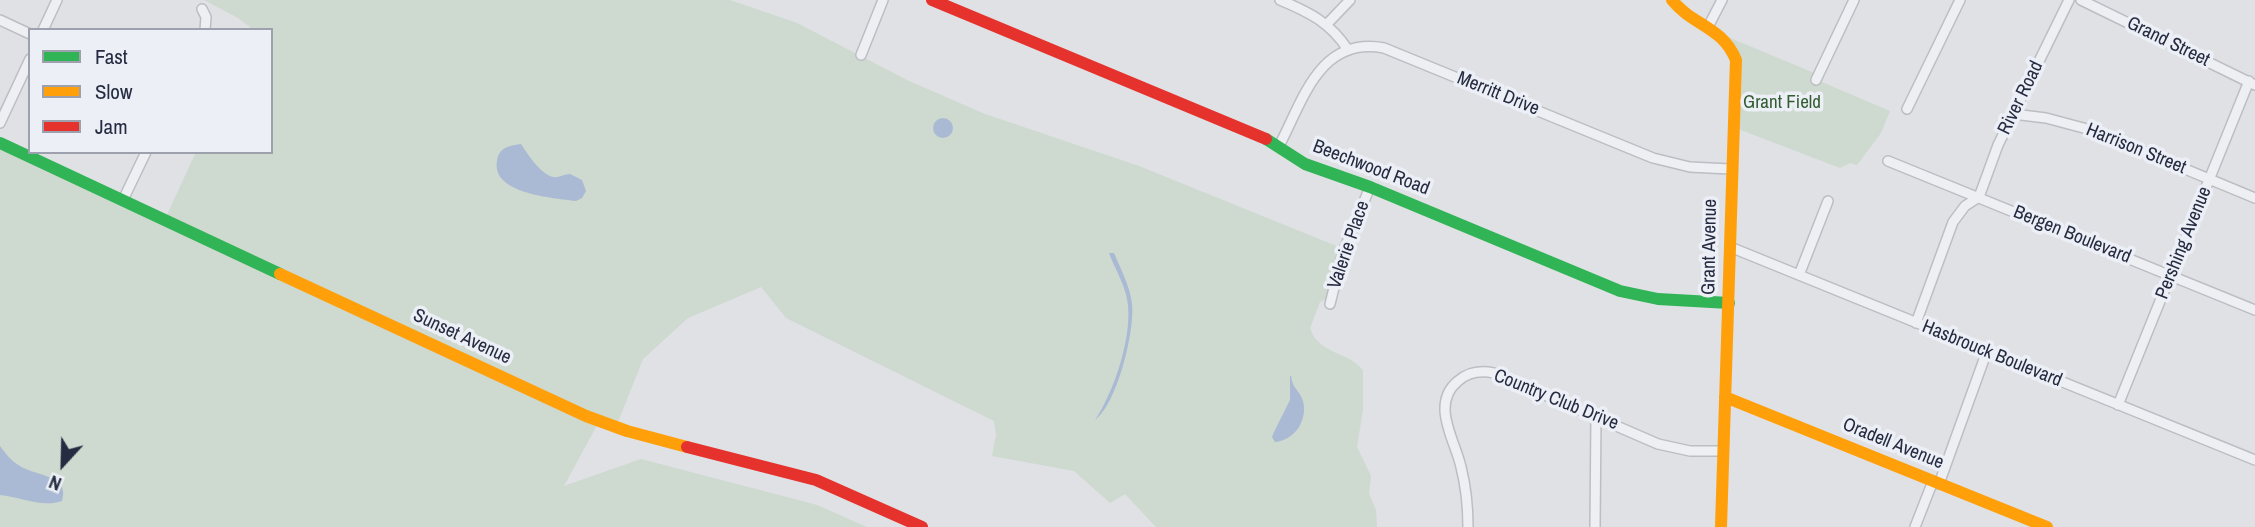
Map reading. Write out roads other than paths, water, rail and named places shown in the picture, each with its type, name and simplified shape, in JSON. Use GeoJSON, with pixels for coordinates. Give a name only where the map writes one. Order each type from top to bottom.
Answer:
{"type":"FeatureCollection","features":[{"type":"Feature","properties":{"kind":"street"},"geometry":{"type":"LineString","coordinates":[[44,28],[57,0]]}},
{"type":"Feature","properties":{"kind":"street"},"geometry":{"type":"LineString","coordinates":[[861,55],[883,0]]}},
{"type":"Feature","properties":{"kind":"street","name":"Beechwood Road"},"geometry":{"type":"LineString","coordinates":[[932,0],[1266,139],[1305,164],[1370,187],[1620,291],[1658,299],[1729,303]]}},
{"type":"Feature","properties":{"kind":"street"},"geometry":{"type":"LineString","coordinates":[[1279,146],[1318,71],[1335,56],[1348,50],[1328,24],[1280,0]]}},
{"type":"Feature","properties":{"kind":"street"},"geometry":{"type":"LineString","coordinates":[[1328,24],[1350,0]]}},
{"type":"Feature","properties":{"kind":"street","name":"Grant Avenue"},"geometry":{"type":"LineString","coordinates":[[1672,0],[1683,13],[1723,35],[1736,60],[1721,527]]}},
{"type":"Feature","properties":{"kind":"street"},"geometry":{"type":"LineString","coordinates":[[1707,27],[1722,0]]}},
{"type":"Feature","properties":{"kind":"street"},"geometry":{"type":"LineString","coordinates":[[1816,79],[1854,0]]}},
{"type":"Feature","properties":{"kind":"street"},"geometry":{"type":"LineString","coordinates":[[1907,108],[1960,0]]}},
{"type":"Feature","properties":{"kind":"street","name":"River Road"},"geometry":{"type":"LineString","coordinates":[[1979,197],[1998,145],[2068,0]]}},
{"type":"Feature","properties":{"kind":"street","name":"Grand Street"},"geometry":{"type":"LineString","coordinates":[[2081,0],[2252,83]]}},
{"type":"Feature","properties":{"kind":"street"},"geometry":{"type":"LineString","coordinates":[[202,9],[206,17],[205,28]]}},
{"type":"Feature","properties":{"kind":"street"},"geometry":{"type":"LineString","coordinates":[[0,20],[28,33]]}},
{"type":"Feature","properties":{"kind":"street","name":"Merritt Drive"},"geometry":{"type":"LineString","coordinates":[[1348,50],[1362,46],[1384,48],[1653,158],[1690,167],[1731,169]]}},
{"type":"Feature","properties":{"kind":"street"},"geometry":{"type":"LineString","coordinates":[[0,123],[28,63]]}},
{"type":"Feature","properties":{"kind":"street","name":"Pershing Avenue"},"geometry":{"type":"LineString","coordinates":[[2118,405],[2252,83]]}},
{"type":"Feature","properties":{"kind":"street","name":"Harrison Street"},"geometry":{"type":"LineString","coordinates":[[2013,114],[2046,118],[2091,130],[2255,198]]}},
{"type":"Feature","properties":{"kind":"street","name":"Sunset Avenue"},"geometry":{"type":"LineString","coordinates":[[0,143],[586,416],[627,431],[816,480],[922,527]]}},
{"type":"Feature","properties":{"kind":"street"},"geometry":{"type":"LineString","coordinates":[[123,200],[145,154]]}},
{"type":"Feature","properties":{"kind":"street","name":"Bergen Boulevard"},"geometry":{"type":"LineString","coordinates":[[1888,162],[2255,310]]}},
{"type":"Feature","properties":{"kind":"street","name":"Valerie Place"},"geometry":{"type":"LineString","coordinates":[[1331,304],[1343,252],[1370,187]]}},
{"type":"Feature","properties":{"kind":"street"},"geometry":{"type":"LineString","coordinates":[[1916,323],[1953,222],[1965,206],[1979,197]]}},
{"type":"Feature","properties":{"kind":"street"},"geometry":{"type":"LineString","coordinates":[[1799,275],[1828,201]]}},
{"type":"Feature","properties":{"kind":"street","name":"Hasbrouck Boulevard"},"geometry":{"type":"LineString","coordinates":[[1730,247],[2255,460]]}},
{"type":"Feature","properties":{"kind":"street"},"geometry":{"type":"LineString","coordinates":[[1915,527],[1936,482],[1987,351]]}},
{"type":"Feature","properties":{"kind":"street","name":"Country Club Drive"},"geometry":{"type":"LineString","coordinates":[[1468,527],[1461,466],[1444,415],[1446,399],[1454,384],[1469,374],[1485,371],[1494,373],[1674,449],[1723,451]]}},
{"type":"Feature","properties":{"kind":"street","name":"Oradell Avenue"},"geometry":{"type":"LineString","coordinates":[[1725,397],[2047,527]]}},
{"type":"Feature","properties":{"kind":"street"},"geometry":{"type":"LineString","coordinates":[[1595,527],[1596,416]]}},
{"type":"Feature","properties":{"kind":"water"},"geometry":{"type":"Polygon","coordinates":[[[939,118],[947,118],[953,128],[947,138],[939,138],[933,132],[933,124],[939,118]]]}},
{"type":"Feature","properties":{"kind":"water"},"geometry":{"type":"Polygon","coordinates":[[[521,144],[534,163],[548,175],[555,177],[570,174],[582,180],[586,191],[582,198],[576,201],[540,196],[504,181],[498,172],[498,156],[505,148],[521,144]]]}},
{"type":"Feature","properties":{"kind":"water"},"geometry":{"type":"Polygon","coordinates":[[[1109,253],[1114,253],[1131,297],[1131,331],[1117,383],[1103,412],[1095,420],[1109,394],[1121,362],[1128,328],[1126,293],[1109,253]]]}},
{"type":"Feature","properties":{"kind":"water"},"geometry":{"type":"Polygon","coordinates":[[[1290,376],[1303,401],[1304,415],[1294,433],[1275,442],[1272,437],[1290,400],[1290,376]]]}},
{"type":"Feature","properties":{"kind":"water"},"geometry":{"type":"Polygon","coordinates":[[[0,446],[17,464],[57,481],[63,492],[62,501],[39,503],[0,495],[0,446]]]}},
{"type":"Feature","properties":{"kind":"park label","name":"Grant Field"},"geometry":{"type":"Point","coordinates":[1782,103]}}]}
